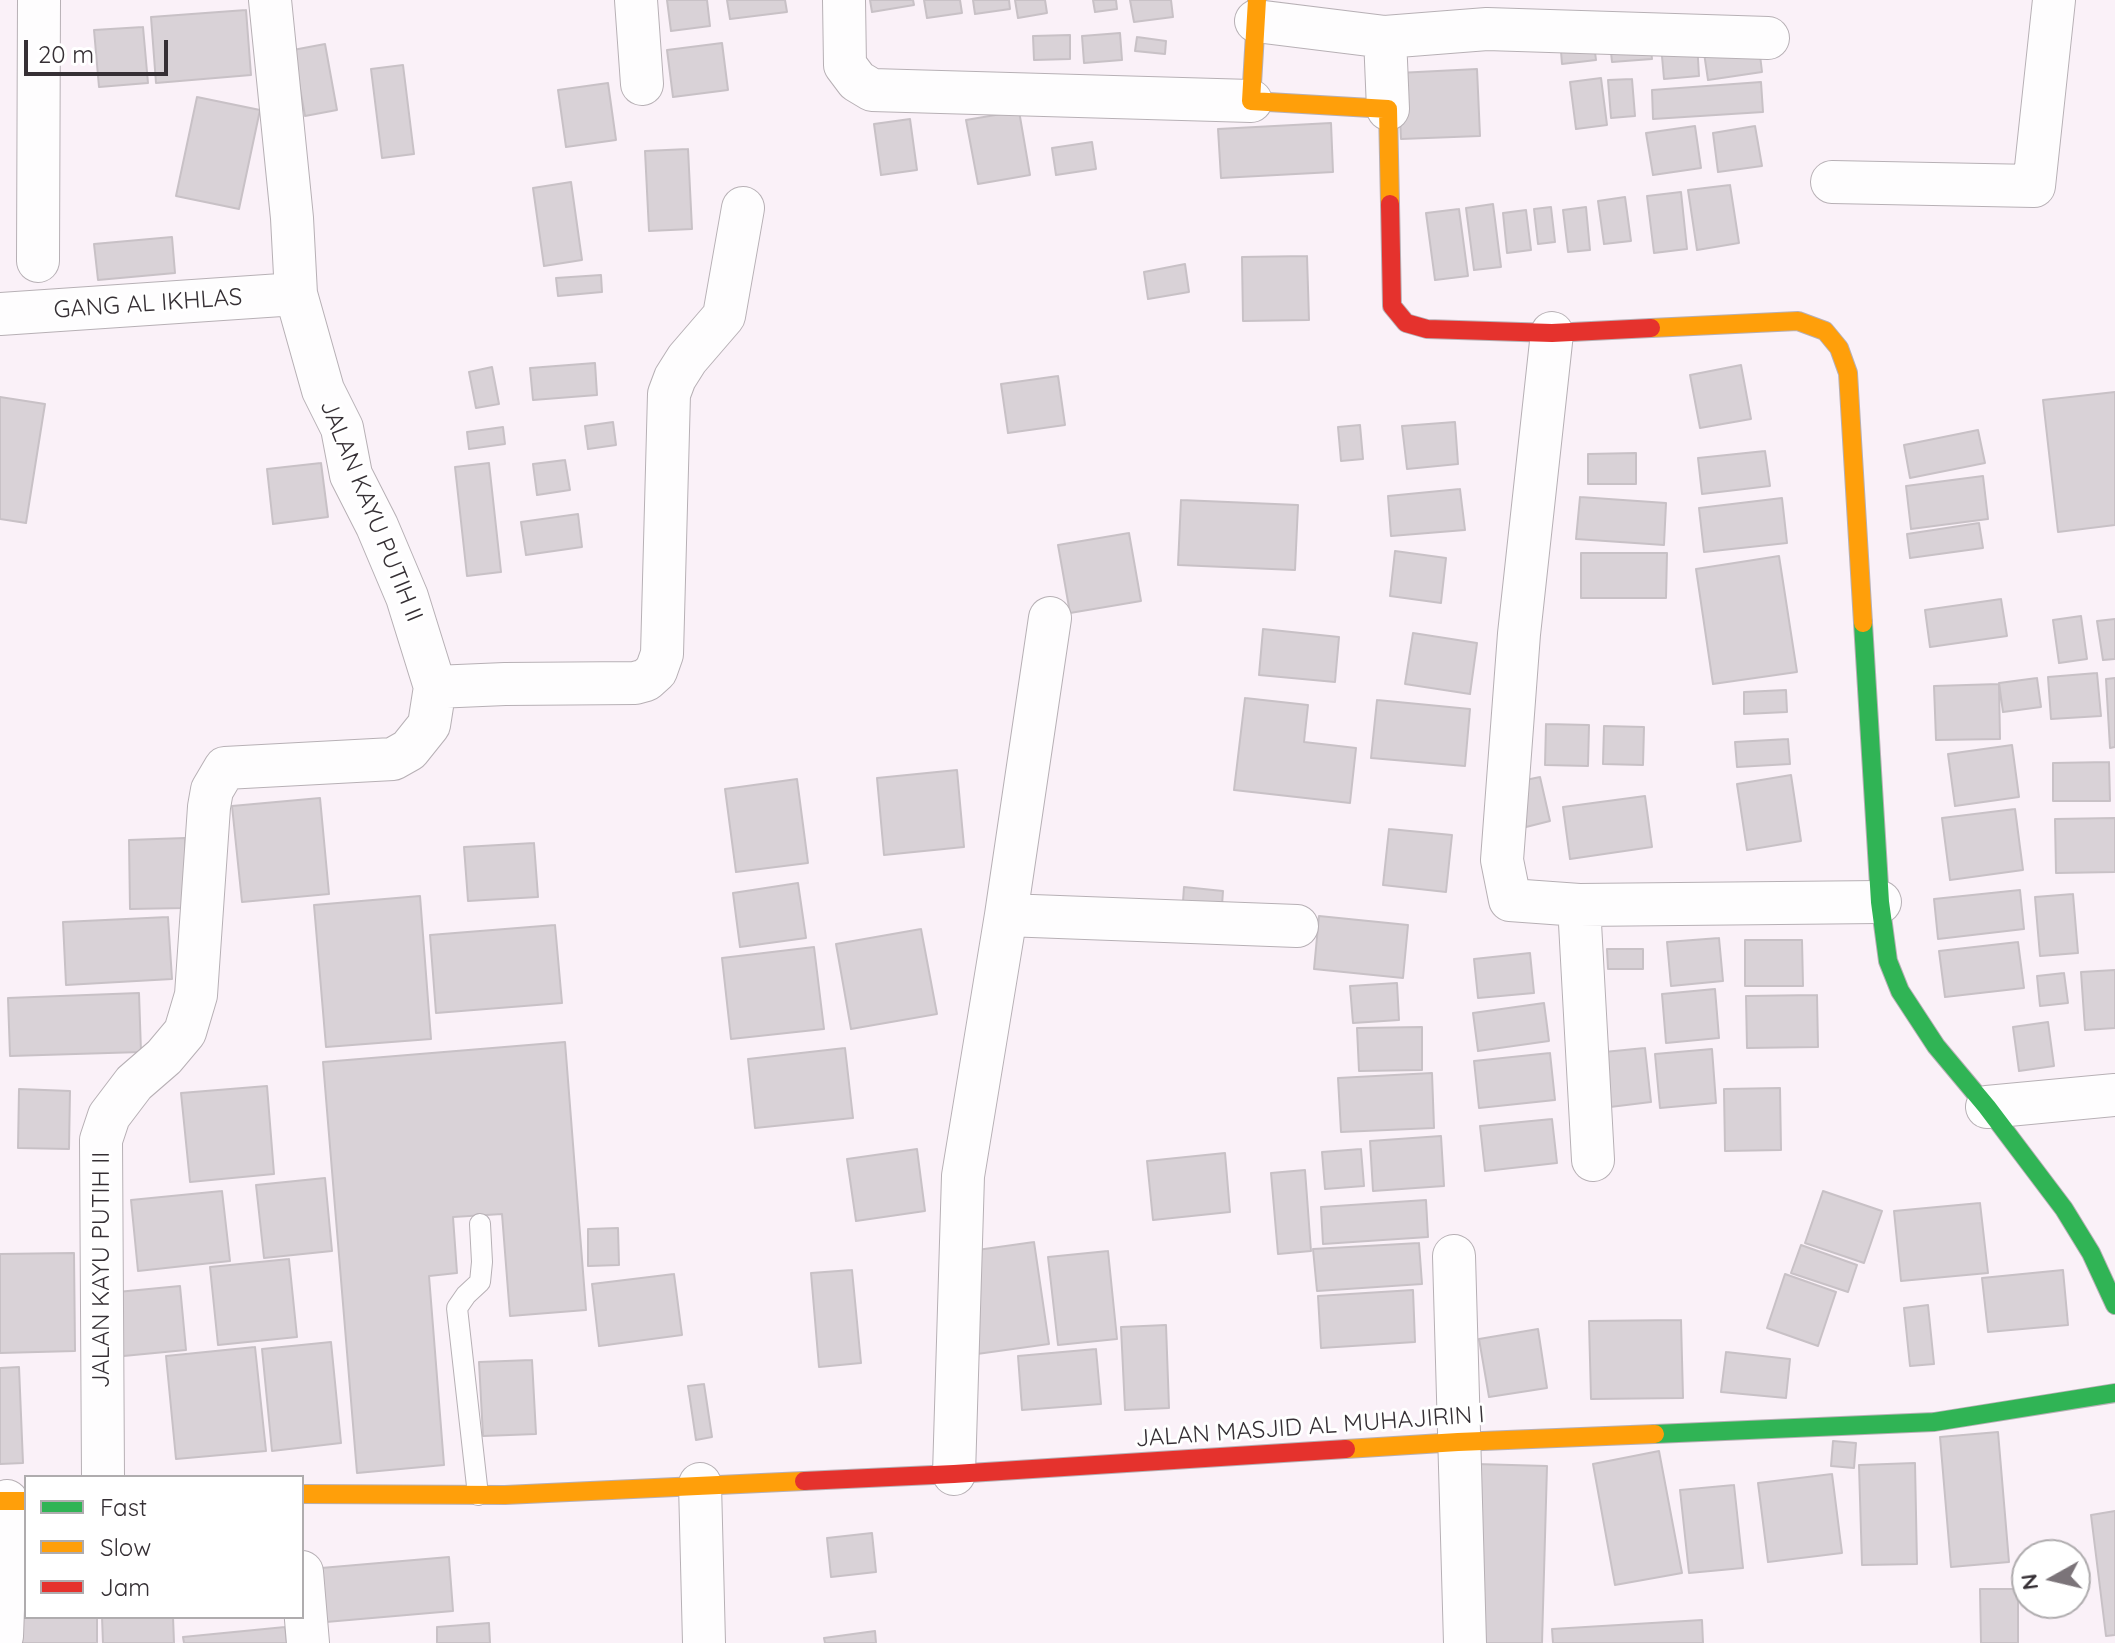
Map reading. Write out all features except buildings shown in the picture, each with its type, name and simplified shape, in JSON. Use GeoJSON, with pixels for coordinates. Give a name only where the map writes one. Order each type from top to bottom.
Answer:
{"type":"FeatureCollection","features":[{"type":"Feature","properties":{"kind":"street"},"geometry":{"type":"LineString","coordinates":[[38,261],[39,0]]}},
{"type":"Feature","properties":{"kind":"street","name":"JALAN KAYU PUTIH II"},"geometry":{"type":"LineString","coordinates":[[103,1475],[101,1140],[109,1116],[134,1083],[164,1057],[185,1032],[196,995],[212,790],[225,768],[393,759],[409,750],[429,725],[435,687],[407,597],[351,475],[342,428],[323,390],[296,294],[292,218],[270,0]]}},
{"type":"Feature","properties":{"kind":"street"},"geometry":{"type":"LineString","coordinates":[[636,0],[642,84]]}},
{"type":"Feature","properties":{"kind":"street"},"geometry":{"type":"LineString","coordinates":[[844,0],[845,65],[857,81],[872,90],[1251,101],[1388,109]]}},
{"type":"Feature","properties":{"kind":"street"},"geometry":{"type":"LineString","coordinates":[[1832,182],[2034,186],[2054,0]]}},
{"type":"Feature","properties":{"kind":"street"},"geometry":{"type":"LineString","coordinates":[[1251,101],[1256,10],[1385,37],[1488,15],[1768,38]]}},
{"type":"Feature","properties":{"kind":"street"},"geometry":{"type":"LineString","coordinates":[[1385,37],[1392,306],[1406,323],[1427,329],[1552,333],[1798,321],[1825,331],[1839,348],[1848,373],[1880,902],[1888,961],[1900,991],[1936,1046],[1987,1107],[2064,1209],[2091,1253],[2115,1305]]}},
{"type":"Feature","properties":{"kind":"street"},"geometry":{"type":"LineString","coordinates":[[435,687],[635,683],[646,680],[656,671],[662,654],[669,394],[687,359],[724,316],[743,208]]}},
{"type":"Feature","properties":{"kind":"street","name":"GANG AL IKHLAS"},"geometry":{"type":"LineString","coordinates":[[0,314],[296,294]]}},
{"type":"Feature","properties":{"kind":"street"},"geometry":{"type":"LineString","coordinates":[[1552,333],[1519,634],[1502,860],[1510,900],[1579,905],[1880,902]]}},
{"type":"Feature","properties":{"kind":"street"},"geometry":{"type":"LineString","coordinates":[[954,1474],[963,1176],[1050,618]]}},
{"type":"Feature","properties":{"kind":"street"},"geometry":{"type":"LineString","coordinates":[[1579,905],[1593,1160]]}},
{"type":"Feature","properties":{"kind":"street"},"geometry":{"type":"LineString","coordinates":[[1006,915],[1297,926]]}},
{"type":"Feature","properties":{"kind":"street"},"geometry":{"type":"LineString","coordinates":[[1987,1107],[2115,1095]]}},
{"type":"Feature","properties":{"kind":"street"},"geometry":{"type":"LineString","coordinates":[[1454,1256],[1465,1643]]}},
{"type":"Feature","properties":{"kind":"street","name":"JALAN MASJID AL MUHAJIRIN I"},"geometry":{"type":"LineString","coordinates":[[304,1494],[505,1495],[954,1474],[1458,1442],[1934,1422],[2115,1393]]}},
{"type":"Feature","properties":{"kind":"street"},"geometry":{"type":"LineString","coordinates":[[700,1484],[704,1643]]}},
{"type":"Feature","properties":{"kind":"street"},"geometry":{"type":"LineString","coordinates":[[0,1643],[11,1501]]}},
{"type":"Feature","properties":{"kind":"street"},"geometry":{"type":"LineString","coordinates":[[304,1596],[308,1643]]}},
{"type":"Feature","properties":{"kind":"lane"},"geometry":{"type":"LineString","coordinates":[[478,1495],[457,1308],[480,1282],[480,1224]]}},
{"type":"Feature","properties":{"kind":"traffic: fast"},"geometry":{"type":"LineString","coordinates":[[1863,623],[1880,902],[1888,961],[1900,991],[1936,1046],[1987,1107],[2064,1209],[2091,1253],[2115,1305]]}},
{"type":"Feature","properties":{"kind":"traffic: fast"},"geometry":{"type":"LineString","coordinates":[[1655,1434],[1934,1422],[2115,1393]]}},
{"type":"Feature","properties":{"kind":"traffic: slow"},"geometry":{"type":"LineString","coordinates":[[1257,0],[1251,101],[1388,109],[1390,204]]}},
{"type":"Feature","properties":{"kind":"traffic: slow"},"geometry":{"type":"LineString","coordinates":[[1651,328],[1798,321],[1825,331],[1839,348],[1848,373],[1863,623]]}},
{"type":"Feature","properties":{"kind":"traffic: slow"},"geometry":{"type":"LineString","coordinates":[[1346,1449],[1655,1434]]}},
{"type":"Feature","properties":{"kind":"traffic: slow"},"geometry":{"type":"LineString","coordinates":[[304,1494],[505,1495],[804,1481]]}},
{"type":"Feature","properties":{"kind":"traffic: slow"},"geometry":{"type":"LineString","coordinates":[[0,1501],[24,1501]]}},
{"type":"Feature","properties":{"kind":"traffic: jam"},"geometry":{"type":"LineString","coordinates":[[1390,204],[1392,306],[1406,323],[1427,329],[1552,333],[1651,328]]}},
{"type":"Feature","properties":{"kind":"traffic: jam"},"geometry":{"type":"LineString","coordinates":[[804,1481],[1346,1449]]}}]}
